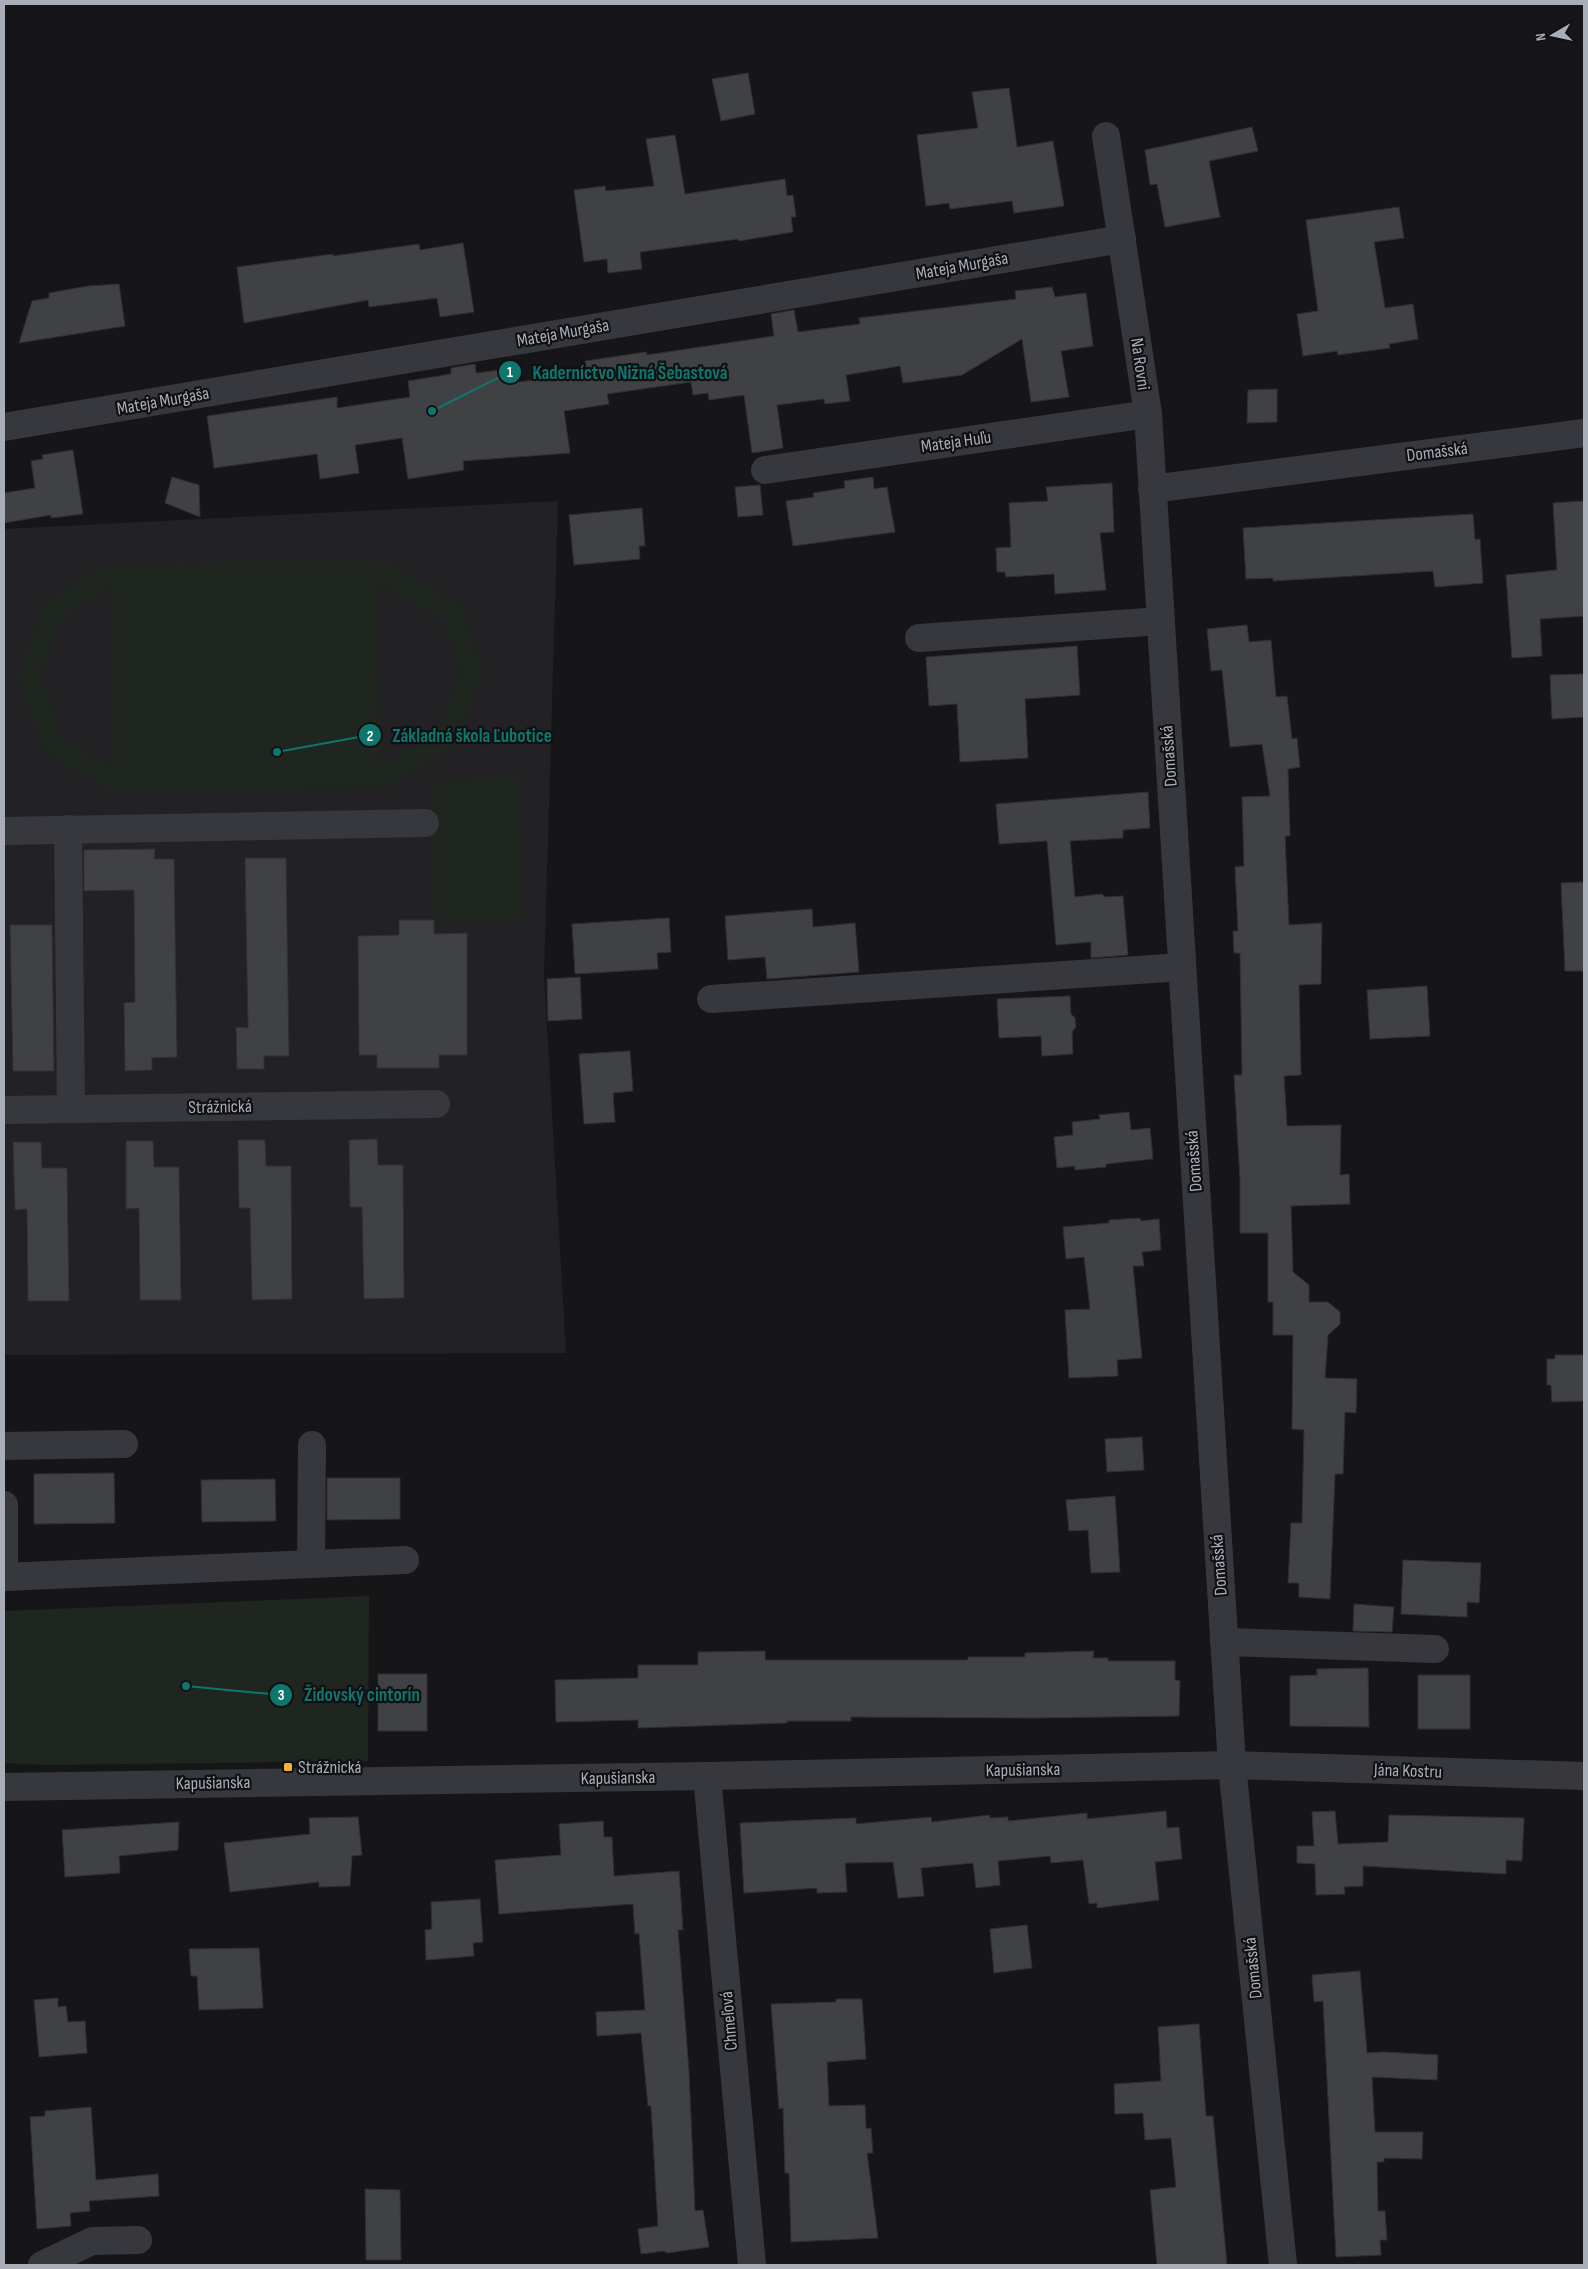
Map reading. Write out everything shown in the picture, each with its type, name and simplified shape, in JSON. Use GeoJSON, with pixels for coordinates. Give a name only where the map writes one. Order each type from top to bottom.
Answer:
{"type":"FeatureCollection","features":[{"type":"Feature","properties":{"kind":"street","name":"Na Rovni"},"geometry":{"type":"LineString","coordinates":[[1106,136],[1148,414],[1152,489]]}},
{"type":"Feature","properties":{"kind":"street","name":"Mateja Murgaša"},"geometry":{"type":"LineString","coordinates":[[4,428],[1122,239]]}},
{"type":"Feature","properties":{"kind":"street","name":"Mateja Huľu"},"geometry":{"type":"LineString","coordinates":[[765,470],[1148,414]]}},
{"type":"Feature","properties":{"kind":"street","name":"Domašská"},"geometry":{"type":"LineString","coordinates":[[1283,2265],[1232,1765],[1152,489],[1584,433]]}},
{"type":"Feature","properties":{"kind":"street"},"geometry":{"type":"LineString","coordinates":[[919,638],[1161,621]]}},
{"type":"Feature","properties":{"kind":"street"},"geometry":{"type":"LineString","coordinates":[[4,831],[425,823]]}},
{"type":"Feature","properties":{"kind":"street"},"geometry":{"type":"LineString","coordinates":[[68,829],[72,1109]]}},
{"type":"Feature","properties":{"kind":"street"},"geometry":{"type":"LineString","coordinates":[[711,999],[1182,967]]}},
{"type":"Feature","properties":{"kind":"street","name":"Strážnická"},"geometry":{"type":"LineString","coordinates":[[4,1110],[436,1104]]}},
{"type":"Feature","properties":{"kind":"street"},"geometry":{"type":"LineString","coordinates":[[4,1446],[124,1444]]}},
{"type":"Feature","properties":{"kind":"street"},"geometry":{"type":"LineString","coordinates":[[311,1564],[312,1445]]}},
{"type":"Feature","properties":{"kind":"street"},"geometry":{"type":"LineString","coordinates":[[4,1505],[4,1577],[405,1560]]}},
{"type":"Feature","properties":{"kind":"street"},"geometry":{"type":"LineString","coordinates":[[1224,1642],[1435,1649]]}},
{"type":"Feature","properties":{"kind":"street","name":"Jána Kostru"},"geometry":{"type":"LineString","coordinates":[[1232,1765],[1584,1776]]}},
{"type":"Feature","properties":{"kind":"street","name":"Kapušianska"},"geometry":{"type":"LineString","coordinates":[[4,1787],[707,1776],[1232,1765]]}},
{"type":"Feature","properties":{"kind":"street","name":"Chmeľová"},"geometry":{"type":"LineString","coordinates":[[707,1776],[752,2265]]}},
{"type":"Feature","properties":{"kind":"street"},"geometry":{"type":"LineString","coordinates":[[42,2265],[92,2241],[138,2240]]}},
{"type":"Feature","properties":{"kind":"shaded area"},"geometry":{"type":"Polygon","coordinates":[[[558,501],[544,975],[566,1353],[4,1355],[4,529],[558,501]]]}},
{"type":"Feature","properties":{"kind":"shaded area"},"geometry":{"type":"Polygon","coordinates":[[[385,561],[461,605],[484,672],[454,747],[387,788],[109,791],[44,751],[18,678],[43,605],[106,564],[385,561]],[[379,584],[381,766],[437,732],[461,672],[443,619],[379,584]],[[113,586],[61,619],[41,678],[62,736],[114,769],[113,586]]]}},
{"type":"Feature","properties":{"kind":"shaded area"},"geometry":{"type":"Polygon","coordinates":[[[521,778],[524,922],[435,924],[433,780],[521,778]]]}},
{"type":"Feature","properties":{"kind":"shaded area"},"geometry":{"type":"Polygon","coordinates":[[[369,1596],[368,1761],[47,1765],[4,1763],[4,1611],[369,1596]]]}},
{"type":"Feature","properties":{"kind":"building"},"geometry":{"type":"Polygon","coordinates":[[[748,73],[755,114],[721,121],[712,79],[748,73]]]}},
{"type":"Feature","properties":{"kind":"building"},"geometry":{"type":"Polygon","coordinates":[[[1009,88],[1017,147],[1053,141],[1064,206],[1014,213],[1012,201],[950,209],[949,203],[926,206],[917,135],[978,128],[972,92],[1009,88]]]}},
{"type":"Feature","properties":{"kind":"building"},"geometry":{"type":"Polygon","coordinates":[[[1252,127],[1258,151],[1209,161],[1220,217],[1165,227],[1157,184],[1150,185],[1145,150],[1252,127]]]}},
{"type":"Feature","properties":{"kind":"building"},"geometry":{"type":"Polygon","coordinates":[[[675,135],[685,194],[785,179],[787,196],[793,195],[796,217],[791,217],[793,232],[739,241],[738,239],[640,252],[642,269],[608,273],[607,259],[584,262],[574,190],[605,186],[606,191],[654,186],[646,139],[675,135]]]}},
{"type":"Feature","properties":{"kind":"building"},"geometry":{"type":"Polygon","coordinates":[[[1399,207],[1404,238],[1374,242],[1385,308],[1413,304],[1418,339],[1389,344],[1390,348],[1338,355],[1337,351],[1303,356],[1297,314],[1318,311],[1306,220],[1399,207]]]}},
{"type":"Feature","properties":{"kind":"building"},"geometry":{"type":"Polygon","coordinates":[[[463,243],[474,312],[440,317],[437,298],[369,307],[368,300],[244,323],[237,267],[419,244],[420,250],[463,243]]]}},
{"type":"Feature","properties":{"kind":"building"},"geometry":{"type":"Polygon","coordinates":[[[119,284],[125,326],[19,343],[32,301],[49,298],[49,293],[88,286],[119,284]]]}},
{"type":"Feature","properties":{"kind":"building"},"geometry":{"type":"Polygon","coordinates":[[[1052,287],[1055,297],[1086,293],[1093,346],[1061,351],[1069,397],[1031,402],[1022,339],[962,375],[903,383],[900,366],[846,375],[850,401],[825,404],[824,399],[777,405],[783,448],[752,453],[744,395],[709,400],[708,393],[693,395],[691,382],[607,394],[609,404],[564,411],[570,453],[463,461],[464,470],[408,479],[402,438],[355,445],[359,473],[320,479],[317,454],[214,468],[207,416],[337,397],[337,408],[410,397],[408,381],[451,374],[451,368],[475,364],[476,373],[517,368],[519,382],[587,373],[585,361],[646,352],[647,355],[774,336],[771,314],[794,310],[798,332],[860,324],[859,318],[1016,299],[1015,291],[1052,287]]]}},
{"type":"Feature","properties":{"kind":"building"},"geometry":{"type":"Polygon","coordinates":[[[1277,389],[1277,422],[1247,423],[1248,390],[1277,389]]]}},
{"type":"Feature","properties":{"kind":"building"},"geometry":{"type":"Polygon","coordinates":[[[73,450],[83,514],[51,518],[51,515],[4,523],[4,493],[35,488],[31,461],[43,459],[42,455],[73,450]]]}},
{"type":"Feature","properties":{"kind":"building"},"geometry":{"type":"Polygon","coordinates":[[[172,477],[199,485],[200,517],[165,503],[172,477]]]}},
{"type":"Feature","properties":{"kind":"building"},"geometry":{"type":"Polygon","coordinates":[[[873,477],[874,489],[887,487],[895,532],[793,546],[786,501],[814,497],[813,493],[845,488],[844,481],[873,477]]]}},
{"type":"Feature","properties":{"kind":"building"},"geometry":{"type":"Polygon","coordinates":[[[1112,483],[1114,532],[1100,533],[1106,590],[1055,594],[1054,574],[1006,577],[1005,572],[997,572],[996,548],[1011,547],[1009,503],[1048,501],[1046,487],[1112,483]]]}},
{"type":"Feature","properties":{"kind":"building"},"geometry":{"type":"Polygon","coordinates":[[[760,485],[763,515],[738,517],[735,487],[760,485]]]}},
{"type":"Feature","properties":{"kind":"building"},"geometry":{"type":"Polygon","coordinates":[[[1584,501],[1584,616],[1540,619],[1542,656],[1512,658],[1506,575],[1557,570],[1553,503],[1584,501]]]}},
{"type":"Feature","properties":{"kind":"building"},"geometry":{"type":"Polygon","coordinates":[[[642,508],[645,546],[639,546],[640,559],[574,565],[569,515],[642,508]]]}},
{"type":"Feature","properties":{"kind":"building"},"geometry":{"type":"Polygon","coordinates":[[[1473,514],[1475,540],[1480,539],[1483,583],[1435,587],[1433,571],[1273,581],[1273,578],[1246,579],[1243,528],[1473,514]]]}},
{"type":"Feature","properties":{"kind":"building"},"geometry":{"type":"Polygon","coordinates":[[[1247,625],[1249,642],[1271,640],[1276,697],[1287,696],[1292,739],[1297,738],[1300,767],[1288,769],[1290,836],[1285,836],[1289,925],[1322,923],[1321,984],[1299,985],[1301,1075],[1284,1076],[1287,1126],[1341,1125],[1340,1175],[1349,1174],[1350,1204],[1291,1206],[1293,1272],[1309,1285],[1309,1302],[1328,1302],[1340,1312],[1340,1324],[1328,1335],[1325,1378],[1357,1379],[1356,1413],[1345,1412],[1343,1474],[1335,1474],[1330,1599],[1299,1597],[1299,1583],[1288,1583],[1291,1523],[1302,1523],[1304,1430],[1292,1429],[1293,1335],[1273,1335],[1273,1302],[1268,1302],[1268,1233],[1240,1233],[1240,1180],[1234,1075],[1242,1075],[1240,953],[1234,953],[1233,931],[1238,931],[1235,867],[1244,866],[1242,797],[1270,796],[1262,744],[1230,747],[1222,670],[1211,671],[1207,629],[1247,625]]]}},
{"type":"Feature","properties":{"kind":"building"},"geometry":{"type":"Polygon","coordinates":[[[1077,646],[1080,695],[1025,699],[1028,758],[960,762],[957,704],[929,706],[926,657],[1077,646]]]}},
{"type":"Feature","properties":{"kind":"building"},"geometry":{"type":"Polygon","coordinates":[[[1584,674],[1584,717],[1552,719],[1550,675],[1584,674]]]}},
{"type":"Feature","properties":{"kind":"building"},"geometry":{"type":"Polygon","coordinates":[[[1148,792],[1150,828],[1123,830],[1123,838],[1070,841],[1075,897],[1102,894],[1105,897],[1123,896],[1128,955],[1091,958],[1091,942],[1056,945],[1047,841],[999,844],[996,804],[1148,792]]]}},
{"type":"Feature","properties":{"kind":"building"},"geometry":{"type":"Polygon","coordinates":[[[155,849],[154,859],[174,859],[177,1057],[152,1058],[152,1070],[125,1071],[124,1003],[135,1002],[134,890],[84,891],[84,850],[155,849]]]}},
{"type":"Feature","properties":{"kind":"building"},"geometry":{"type":"Polygon","coordinates":[[[245,858],[286,858],[289,1056],[264,1056],[264,1069],[237,1069],[236,1027],[248,1028],[245,858]]]}},
{"type":"Feature","properties":{"kind":"building"},"geometry":{"type":"Polygon","coordinates":[[[1584,882],[1584,971],[1565,971],[1561,883],[1584,882]]]}},
{"type":"Feature","properties":{"kind":"building"},"geometry":{"type":"Polygon","coordinates":[[[812,909],[813,927],[855,923],[859,972],[767,979],[765,957],[728,960],[725,916],[812,909]]]}},
{"type":"Feature","properties":{"kind":"building"},"geometry":{"type":"Polygon","coordinates":[[[669,918],[671,952],[657,953],[658,969],[575,974],[572,924],[669,918]]]}},
{"type":"Feature","properties":{"kind":"building"},"geometry":{"type":"Polygon","coordinates":[[[399,920],[434,920],[434,934],[467,933],[467,1055],[439,1055],[439,1068],[377,1068],[377,1055],[359,1055],[358,936],[399,935],[399,920]]]}},
{"type":"Feature","properties":{"kind":"building"},"geometry":{"type":"Polygon","coordinates":[[[10,925],[52,925],[54,1071],[13,1071],[10,925]]]}},
{"type":"Feature","properties":{"kind":"building"},"geometry":{"type":"Polygon","coordinates":[[[580,977],[582,1019],[548,1021],[547,979],[580,977]]]}},
{"type":"Feature","properties":{"kind":"building"},"geometry":{"type":"Polygon","coordinates":[[[1427,986],[1430,1036],[1370,1039],[1367,990],[1427,986]]]}},
{"type":"Feature","properties":{"kind":"building"},"geometry":{"type":"Polygon","coordinates":[[[1070,996],[1071,1014],[1075,1018],[1076,1027],[1072,1032],[1073,1054],[1042,1056],[1041,1036],[999,1038],[997,999],[1070,996]]]}},
{"type":"Feature","properties":{"kind":"building"},"geometry":{"type":"Polygon","coordinates":[[[630,1051],[633,1091],[613,1093],[615,1122],[584,1124],[579,1054],[630,1051]]]}},
{"type":"Feature","properties":{"kind":"building"},"geometry":{"type":"Polygon","coordinates":[[[1129,1112],[1131,1130],[1150,1128],[1153,1159],[1106,1164],[1106,1167],[1075,1170],[1075,1166],[1057,1168],[1054,1137],[1073,1135],[1072,1122],[1100,1119],[1099,1115],[1129,1112]]]}},
{"type":"Feature","properties":{"kind":"building"},"geometry":{"type":"Polygon","coordinates":[[[377,1139],[378,1165],[403,1165],[404,1298],[364,1299],[362,1207],[350,1207],[349,1140],[377,1139]]]}},
{"type":"Feature","properties":{"kind":"building"},"geometry":{"type":"Polygon","coordinates":[[[238,1140],[265,1140],[266,1166],[291,1166],[292,1299],[252,1300],[250,1208],[239,1208],[238,1140]]]}},
{"type":"Feature","properties":{"kind":"building"},"geometry":{"type":"Polygon","coordinates":[[[126,1141],[153,1141],[154,1167],[179,1167],[181,1300],[140,1300],[139,1208],[126,1209],[126,1141]]]}},
{"type":"Feature","properties":{"kind":"building"},"geometry":{"type":"Polygon","coordinates":[[[13,1142],[41,1142],[42,1168],[67,1168],[69,1301],[28,1301],[27,1209],[15,1210],[13,1142]]]}},
{"type":"Feature","properties":{"kind":"building"},"geometry":{"type":"Polygon","coordinates":[[[1140,1218],[1141,1221],[1159,1219],[1161,1250],[1142,1252],[1144,1266],[1133,1266],[1142,1358],[1117,1360],[1118,1376],[1069,1378],[1065,1310],[1090,1309],[1084,1257],[1066,1259],[1063,1227],[1109,1223],[1109,1220],[1140,1218]]]}},
{"type":"Feature","properties":{"kind":"building"},"geometry":{"type":"Polygon","coordinates":[[[1555,1355],[1584,1355],[1584,1401],[1552,1402],[1551,1385],[1547,1385],[1547,1359],[1555,1359],[1555,1355]]]}},
{"type":"Feature","properties":{"kind":"building"},"geometry":{"type":"Polygon","coordinates":[[[1142,1437],[1144,1470],[1107,1472],[1105,1439],[1142,1437]]]}},
{"type":"Feature","properties":{"kind":"building"},"geometry":{"type":"Polygon","coordinates":[[[114,1473],[115,1523],[34,1524],[34,1474],[114,1473]]]}},
{"type":"Feature","properties":{"kind":"building"},"geometry":{"type":"Polygon","coordinates":[[[327,1478],[400,1478],[400,1519],[327,1520],[327,1478]]]}},
{"type":"Feature","properties":{"kind":"building"},"geometry":{"type":"Polygon","coordinates":[[[275,1479],[276,1521],[202,1522],[201,1480],[275,1479]]]}},
{"type":"Feature","properties":{"kind":"building"},"geometry":{"type":"Polygon","coordinates":[[[1115,1496],[1120,1572],[1091,1573],[1088,1530],[1069,1531],[1066,1500],[1115,1496]]]}},
{"type":"Feature","properties":{"kind":"building"},"geometry":{"type":"Polygon","coordinates":[[[1403,1560],[1481,1563],[1479,1603],[1467,1602],[1467,1617],[1401,1614],[1403,1560]]]}},
{"type":"Feature","properties":{"kind":"building"},"geometry":{"type":"Polygon","coordinates":[[[1354,1604],[1394,1607],[1392,1632],[1353,1631],[1354,1604]]]}},
{"type":"Feature","properties":{"kind":"building"},"geometry":{"type":"Polygon","coordinates":[[[765,1651],[765,1660],[968,1660],[968,1657],[1025,1657],[1025,1653],[1094,1651],[1093,1658],[1108,1658],[1108,1661],[1175,1661],[1175,1680],[1180,1681],[1179,1716],[1034,1718],[851,1717],[851,1721],[787,1721],[787,1723],[638,1728],[638,1720],[556,1722],[555,1680],[638,1678],[638,1665],[698,1665],[698,1652],[765,1651]]]}},
{"type":"Feature","properties":{"kind":"building"},"geometry":{"type":"Polygon","coordinates":[[[1368,1668],[1369,1727],[1290,1726],[1290,1676],[1317,1675],[1317,1669],[1368,1668]]]}},
{"type":"Feature","properties":{"kind":"building"},"geometry":{"type":"Polygon","coordinates":[[[378,1674],[427,1674],[427,1731],[378,1731],[378,1674]]]}},
{"type":"Feature","properties":{"kind":"building"},"geometry":{"type":"Polygon","coordinates":[[[1418,1675],[1470,1675],[1470,1729],[1418,1729],[1418,1675]]]}},
{"type":"Feature","properties":{"kind":"building"},"geometry":{"type":"Polygon","coordinates":[[[1166,1811],[1167,1828],[1179,1827],[1182,1859],[1155,1862],[1159,1900],[1097,1908],[1097,1903],[1089,1904],[1083,1860],[1051,1863],[1050,1856],[998,1861],[1000,1885],[976,1888],[973,1863],[921,1868],[924,1896],[898,1898],[893,1862],[845,1863],[847,1892],[817,1893],[817,1888],[744,1893],[740,1823],[856,1818],[856,1824],[931,1817],[932,1822],[990,1815],[990,1818],[1008,1817],[1008,1821],[1087,1813],[1087,1819],[1166,1811]]]}},
{"type":"Feature","properties":{"kind":"building"},"geometry":{"type":"Polygon","coordinates":[[[1335,1811],[1338,1844],[1388,1842],[1389,1815],[1524,1818],[1522,1861],[1506,1860],[1506,1874],[1363,1866],[1363,1886],[1344,1887],[1345,1894],[1316,1895],[1315,1864],[1297,1863],[1297,1846],[1314,1846],[1312,1812],[1335,1811]]]}},
{"type":"Feature","properties":{"kind":"building"},"geometry":{"type":"Polygon","coordinates":[[[358,1817],[362,1855],[352,1856],[350,1886],[319,1887],[319,1882],[230,1892],[224,1843],[310,1834],[309,1818],[358,1817]]]}},
{"type":"Feature","properties":{"kind":"building"},"geometry":{"type":"Polygon","coordinates":[[[603,1821],[604,1837],[612,1837],[614,1876],[679,1871],[683,1930],[678,1930],[689,2071],[695,2211],[703,2210],[709,2247],[667,2253],[664,2251],[641,2254],[638,2229],[658,2226],[651,2106],[648,2106],[641,2033],[597,2036],[596,2012],[645,2010],[639,1933],[635,1934],[633,1904],[499,1914],[495,1860],[561,1855],[559,1824],[603,1821]]]}},
{"type":"Feature","properties":{"kind":"building"},"geometry":{"type":"Polygon","coordinates":[[[179,1822],[178,1850],[119,1856],[120,1873],[65,1877],[62,1830],[179,1822]]]}},
{"type":"Feature","properties":{"kind":"building"},"geometry":{"type":"Polygon","coordinates":[[[480,1899],[483,1942],[473,1943],[474,1956],[426,1960],[425,1930],[432,1929],[431,1902],[480,1899]]]}},
{"type":"Feature","properties":{"kind":"building"},"geometry":{"type":"Polygon","coordinates":[[[1027,1925],[1032,1968],[994,1973],[990,1929],[1027,1925]]]}},
{"type":"Feature","properties":{"kind":"building"},"geometry":{"type":"Polygon","coordinates":[[[259,1948],[263,2008],[199,2010],[197,1976],[191,1976],[189,1949],[259,1948]]]}},
{"type":"Feature","properties":{"kind":"building"},"geometry":{"type":"Polygon","coordinates":[[[1360,1971],[1367,2053],[1438,2055],[1437,2080],[1372,2077],[1375,2132],[1423,2132],[1422,2159],[1384,2158],[1384,2162],[1377,2162],[1378,2211],[1385,2211],[1387,2240],[1380,2240],[1381,2255],[1336,2257],[1323,2001],[1314,2002],[1312,1975],[1360,1971]]]}},
{"type":"Feature","properties":{"kind":"building"},"geometry":{"type":"Polygon","coordinates":[[[58,1998],[58,2007],[66,2006],[68,2022],[85,2021],[87,2053],[39,2057],[34,2000],[58,1998]]]}},
{"type":"Feature","properties":{"kind":"building"},"geometry":{"type":"Polygon","coordinates":[[[836,1999],[862,1999],[866,2059],[827,2062],[829,2106],[865,2105],[866,2129],[871,2128],[873,2153],[867,2153],[878,2238],[791,2242],[789,2173],[785,2173],[783,2108],[779,2109],[771,2004],[836,2002],[836,1999]]]}},
{"type":"Feature","properties":{"kind":"building"},"geometry":{"type":"Polygon","coordinates":[[[1199,2024],[1206,2116],[1213,2116],[1227,2265],[1157,2265],[1150,2190],[1176,2187],[1171,2138],[1145,2140],[1143,2113],[1115,2114],[1114,2084],[1161,2081],[1158,2027],[1199,2024]]]}},
{"type":"Feature","properties":{"kind":"building"},"geometry":{"type":"Polygon","coordinates":[[[91,2107],[96,2180],[158,2174],[159,2196],[89,2201],[90,2211],[70,2213],[71,2226],[37,2229],[30,2117],[45,2116],[45,2111],[91,2107]]]}},
{"type":"Feature","properties":{"kind":"building"},"geometry":{"type":"Polygon","coordinates":[[[365,2189],[400,2190],[401,2260],[366,2260],[365,2189]]]}},
{"type":"Feature","properties":{"kind":"place","name":"Kaderníctvo Nižná Šebastová"},"geometry":{"type":"Point","coordinates":[432,411]}},
{"type":"Feature","properties":{"kind":"place","name":"Základná škola Ľubotice"},"geometry":{"type":"Point","coordinates":[277,752]}},
{"type":"Feature","properties":{"kind":"place","name":"Židovský cintorín"},"geometry":{"type":"Point","coordinates":[186,1686]}},
{"type":"Feature","properties":{"kind":"place","name":"Strážnická"},"geometry":{"type":"Point","coordinates":[288,1767]}}]}
